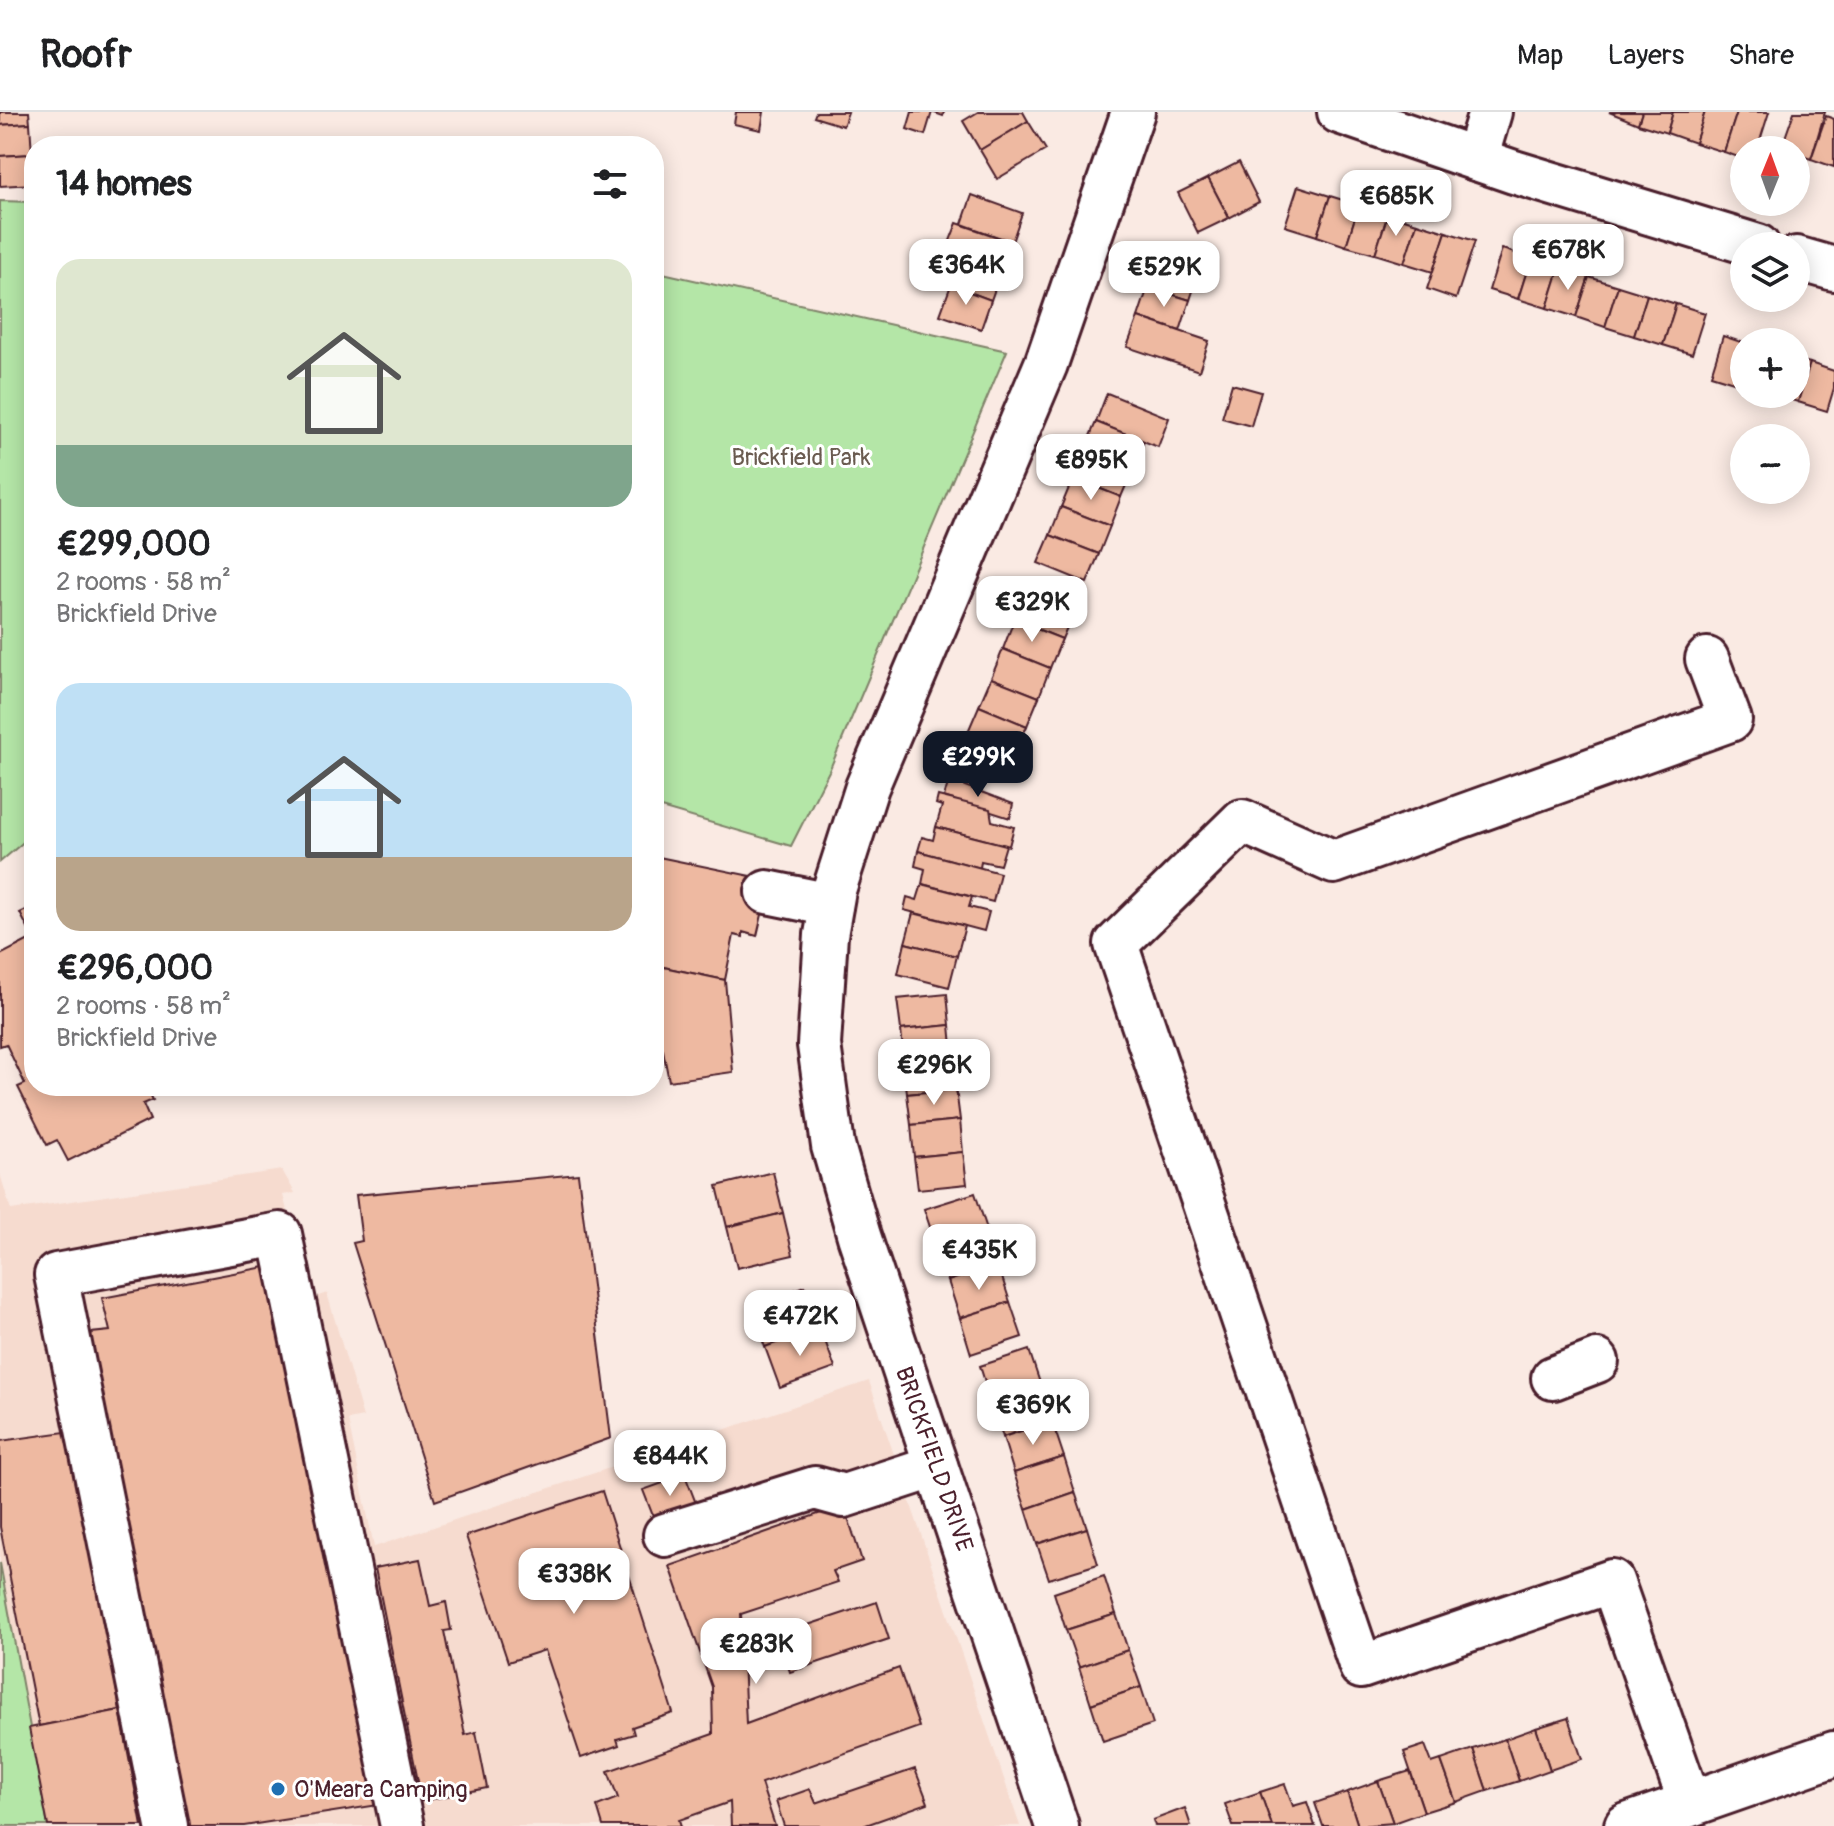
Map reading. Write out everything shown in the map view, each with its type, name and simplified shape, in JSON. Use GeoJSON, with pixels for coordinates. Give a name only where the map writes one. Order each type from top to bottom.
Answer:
{"type":"FeatureCollection","features":[{"type":"Feature","properties":{"kind":"main road"},"geometry":{"type":"LineString","coordinates":[[1627,1826],[1683,1813],[1834,1754]]}},
{"type":"Feature","properties":{"kind":"street","name":"BRICKFIELD DRIVE"},"geometry":{"type":"LineString","coordinates":[[1057,1826],[833,1146],[819,1045],[831,905],[867,787],[1046,364],[1133,112]]}},
{"type":"Feature","properties":{"kind":"street"},"geometry":{"type":"LineString","coordinates":[[1339,112],[1476,159],[1730,237]]}},
{"type":"Feature","properties":{"kind":"street"},"geometry":{"type":"LineString","coordinates":[[1476,159],[1490,112]]}},
{"type":"Feature","properties":{"kind":"street"},"geometry":{"type":"LineString","coordinates":[[1810,262],[1834,269]]}},
{"type":"Feature","properties":{"kind":"street"},"geometry":{"type":"LineString","coordinates":[[1683,1813],[1612,1581],[1361,1667],[1116,944],[1242,821],[1334,862],[1730,720],[1707,659]]}},
{"type":"Feature","properties":{"kind":"street"},"geometry":{"type":"LineString","coordinates":[[767,892],[831,905]]}},
{"type":"Feature","properties":{"kind":"street"},"geometry":{"type":"LineString","coordinates":[[167,1826],[56,1275],[280,1234],[402,1826]]}},
{"type":"Feature","properties":{"kind":"street"},"geometry":{"type":"LineString","coordinates":[[1553,1378],[1597,1361]]}},
{"type":"Feature","properties":{"kind":"street"},"geometry":{"type":"LineString","coordinates":[[665,1535],[815,1488],[844,1496],[936,1466]]}},
{"type":"Feature","properties":{"kind":"shaded area"},"geometry":{"type":"Polygon","coordinates":[[[282,1170],[295,1193],[283,1195],[310,1299],[327,1293],[363,1417],[348,1420],[374,1547],[869,1381],[1020,1826],[48,1826],[0,1563],[0,1174],[11,1210],[282,1170]]]}},
{"type":"Feature","properties":{"kind":"green space"},"geometry":{"type":"Polygon","coordinates":[[[0,201],[24,202],[24,842],[0,862],[0,201]]]}},
{"type":"Feature","properties":{"kind":"green space","name":"Brickfield Park"},"geometry":{"type":"Polygon","coordinates":[[[664,273],[1007,351],[829,771],[791,846],[664,809],[664,273]]]}},
{"type":"Feature","properties":{"kind":"green space"},"geometry":{"type":"Polygon","coordinates":[[[0,1563],[48,1826],[0,1826],[0,1563]]]}},
{"type":"Feature","properties":{"kind":"building"},"geometry":{"type":"Polygon","coordinates":[[[0,112],[29,112],[30,123],[0,125],[0,112]]]}},
{"type":"Feature","properties":{"kind":"building"},"geometry":{"type":"Polygon","coordinates":[[[736,112],[764,112],[761,130],[734,124],[736,112]]]}},
{"type":"Feature","properties":{"kind":"building"},"geometry":{"type":"Polygon","coordinates":[[[816,112],[848,112],[843,126],[814,117],[816,112]]]}},
{"type":"Feature","properties":{"kind":"building"},"geometry":{"type":"Polygon","coordinates":[[[912,112],[932,112],[925,135],[907,129],[912,112]]]}},
{"type":"Feature","properties":{"kind":"building"},"geometry":{"type":"Polygon","coordinates":[[[978,112],[1023,112],[1028,121],[980,150],[963,121],[978,112]]]}},
{"type":"Feature","properties":{"kind":"building"},"geometry":{"type":"Polygon","coordinates":[[[1609,112],[1642,112],[1638,124],[1609,112]]]}},
{"type":"Feature","properties":{"kind":"building"},"geometry":{"type":"Polygon","coordinates":[[[1642,112],[1673,112],[1667,133],[1638,124],[1642,112]]]}},
{"type":"Feature","properties":{"kind":"building"},"geometry":{"type":"Polygon","coordinates":[[[1673,112],[1705,112],[1695,143],[1667,133],[1673,112]]]}},
{"type":"Feature","properties":{"kind":"building"},"geometry":{"type":"Polygon","coordinates":[[[1705,112],[1737,112],[1724,152],[1695,143],[1705,112]]]}},
{"type":"Feature","properties":{"kind":"building"},"geometry":{"type":"Polygon","coordinates":[[[1737,112],[1769,112],[1761,136],[1730,136],[1730,154],[1724,152],[1737,112]]]}},
{"type":"Feature","properties":{"kind":"building"},"geometry":{"type":"Polygon","coordinates":[[[1794,112],[1825,112],[1811,159],[1810,136],[1786,136],[1794,112]]]}},
{"type":"Feature","properties":{"kind":"building"},"geometry":{"type":"Polygon","coordinates":[[[1826,116],[1834,119],[1834,167],[1811,159],[1826,116]]]}},
{"type":"Feature","properties":{"kind":"building"},"geometry":{"type":"Polygon","coordinates":[[[1028,121],[1046,150],[997,179],[980,150],[1028,121]]]}},
{"type":"Feature","properties":{"kind":"building"},"geometry":{"type":"Polygon","coordinates":[[[30,123],[31,136],[24,136],[24,154],[0,156],[0,125],[30,123]]]}},
{"type":"Feature","properties":{"kind":"building"},"geometry":{"type":"Polygon","coordinates":[[[24,154],[24,185],[0,186],[0,156],[24,154]]]}},
{"type":"Feature","properties":{"kind":"building"},"geometry":{"type":"Polygon","coordinates":[[[1239,162],[1259,202],[1229,218],[1208,178],[1239,162]]]}},
{"type":"Feature","properties":{"kind":"building"},"geometry":{"type":"Polygon","coordinates":[[[1208,178],[1229,218],[1198,233],[1178,193],[1208,178]]]}},
{"type":"Feature","properties":{"kind":"building"},"geometry":{"type":"Polygon","coordinates":[[[1298,186],[1330,196],[1317,236],[1285,226],[1298,186]]]}},
{"type":"Feature","properties":{"kind":"building"},"geometry":{"type":"Polygon","coordinates":[[[972,195],[1022,213],[1012,242],[962,224],[972,195]]]}},
{"type":"Feature","properties":{"kind":"building"},"geometry":{"type":"Polygon","coordinates":[[[1330,196],[1359,205],[1346,246],[1317,236],[1330,196]]]}},
{"type":"Feature","properties":{"kind":"building"},"geometry":{"type":"Polygon","coordinates":[[[1359,205],[1388,214],[1375,254],[1346,246],[1359,205]]]}},
{"type":"Feature","properties":{"kind":"building"},"geometry":{"type":"Polygon","coordinates":[[[1388,214],[1417,223],[1404,263],[1375,254],[1388,214]]]}},
{"type":"Feature","properties":{"kind":"building"},"geometry":{"type":"Polygon","coordinates":[[[957,223],[1012,242],[1001,272],[946,251],[957,223]]]}},
{"type":"Feature","properties":{"kind":"building"},"geometry":{"type":"Polygon","coordinates":[[[1417,223],[1446,232],[1433,272],[1404,263],[1417,223]]]}},
{"type":"Feature","properties":{"kind":"building"},"geometry":{"type":"Polygon","coordinates":[[[1446,232],[1475,241],[1456,299],[1427,289],[1446,232]]]}},
{"type":"Feature","properties":{"kind":"building"},"geometry":{"type":"Polygon","coordinates":[[[935,247],[1001,272],[991,300],[925,276],[935,247]]]}},
{"type":"Feature","properties":{"kind":"building"},"geometry":{"type":"Polygon","coordinates":[[[1502,249],[1531,258],[1518,299],[1489,290],[1502,249]]]}},
{"type":"Feature","properties":{"kind":"building"},"geometry":{"type":"Polygon","coordinates":[[[1158,256],[1200,270],[1190,300],[1148,287],[1158,256]]]}},
{"type":"Feature","properties":{"kind":"building"},"geometry":{"type":"Polygon","coordinates":[[[1531,258],[1560,267],[1547,308],[1518,299],[1531,258]]]}},
{"type":"Feature","properties":{"kind":"building"},"geometry":{"type":"Polygon","coordinates":[[[1560,267],[1589,277],[1576,317],[1547,308],[1560,267]]]}},
{"type":"Feature","properties":{"kind":"building"},"geometry":{"type":"Polygon","coordinates":[[[1589,277],[1618,286],[1605,327],[1576,317],[1589,277]]]}},
{"type":"Feature","properties":{"kind":"building"},"geometry":{"type":"Polygon","coordinates":[[[951,285],[991,300],[981,329],[940,315],[951,285]]]}},
{"type":"Feature","properties":{"kind":"building"},"geometry":{"type":"Polygon","coordinates":[[[1618,286],[1647,295],[1634,336],[1605,327],[1618,286]]]}},
{"type":"Feature","properties":{"kind":"building"},"geometry":{"type":"Polygon","coordinates":[[[1148,287],[1190,300],[1180,331],[1138,317],[1148,287]]]}},
{"type":"Feature","properties":{"kind":"building"},"geometry":{"type":"Polygon","coordinates":[[[1647,295],[1676,304],[1663,345],[1634,336],[1647,295]]]}},
{"type":"Feature","properties":{"kind":"building"},"geometry":{"type":"Polygon","coordinates":[[[1676,304],[1705,313],[1692,354],[1663,345],[1676,304]]]}},
{"type":"Feature","properties":{"kind":"building"},"geometry":{"type":"Polygon","coordinates":[[[1138,317],[1209,341],[1199,371],[1127,347],[1138,317]]]}},
{"type":"Feature","properties":{"kind":"building"},"geometry":{"type":"Polygon","coordinates":[[[1723,336],[1730,338],[1730,381],[1711,375],[1723,336]]]}},
{"type":"Feature","properties":{"kind":"building"},"geometry":{"type":"Polygon","coordinates":[[[1810,363],[1834,371],[1834,388],[1827,411],[1810,406],[1810,363]]]}},
{"type":"Feature","properties":{"kind":"building"},"geometry":{"type":"Polygon","coordinates":[[[1232,384],[1261,392],[1251,426],[1222,418],[1232,384]]]}},
{"type":"Feature","properties":{"kind":"building"},"geometry":{"type":"Polygon","coordinates":[[[1107,393],[1169,418],[1158,447],[1096,422],[1107,393]]]}},
{"type":"Feature","properties":{"kind":"building"},"geometry":{"type":"Polygon","coordinates":[[[1096,422],[1144,441],[1133,469],[1084,450],[1096,422]]]}},
{"type":"Feature","properties":{"kind":"building"},"geometry":{"type":"Polygon","coordinates":[[[1084,450],[1133,469],[1121,497],[1073,478],[1084,450]]]}},
{"type":"Feature","properties":{"kind":"building"},"geometry":{"type":"Polygon","coordinates":[[[1073,478],[1121,497],[1110,526],[1061,507],[1073,478]]]}},
{"type":"Feature","properties":{"kind":"building"},"geometry":{"type":"Polygon","coordinates":[[[1061,507],[1110,526],[1099,554],[1050,535],[1061,507]]]}},
{"type":"Feature","properties":{"kind":"building"},"geometry":{"type":"Polygon","coordinates":[[[1050,535],[1099,554],[1087,583],[1038,563],[1050,535]]]}},
{"type":"Feature","properties":{"kind":"building"},"geometry":{"type":"Polygon","coordinates":[[[1026,591],[1074,611],[1062,639],[1014,620],[1026,591]]]}},
{"type":"Feature","properties":{"kind":"building"},"geometry":{"type":"Polygon","coordinates":[[[1014,620],[1062,639],[1050,668],[1003,649],[1014,620]]]}},
{"type":"Feature","properties":{"kind":"building"},"geometry":{"type":"Polygon","coordinates":[[[1003,649],[1050,668],[1039,697],[991,678],[1003,649]]]}},
{"type":"Feature","properties":{"kind":"building"},"geometry":{"type":"Polygon","coordinates":[[[991,678],[1039,697],[1027,726],[979,706],[991,678]]]}},
{"type":"Feature","properties":{"kind":"building"},"geometry":{"type":"Polygon","coordinates":[[[979,706],[1027,726],[1015,754],[967,734],[979,706]]]}},
{"type":"Feature","properties":{"kind":"building"},"geometry":{"type":"Polygon","coordinates":[[[967,734],[1015,754],[1003,783],[956,763],[967,734]]]}},
{"type":"Feature","properties":{"kind":"building"},"geometry":{"type":"Polygon","coordinates":[[[949,780],[1013,804],[1010,818],[944,797],[949,780]]]}},
{"type":"Feature","properties":{"kind":"building"},"geometry":{"type":"Polygon","coordinates":[[[938,796],[990,809],[992,821],[1014,827],[1009,846],[936,827],[942,806],[936,804],[938,796]]]}},
{"type":"Feature","properties":{"kind":"building"},"geometry":{"type":"Polygon","coordinates":[[[936,827],[1006,845],[1000,865],[981,861],[980,868],[918,851],[922,837],[933,840],[936,827]]]}},
{"type":"Feature","properties":{"kind":"building"},"geometry":{"type":"Polygon","coordinates":[[[918,851],[1000,873],[993,902],[922,884],[925,869],[915,866],[918,851]]]}},
{"type":"Feature","properties":{"kind":"building"},"geometry":{"type":"Polygon","coordinates":[[[664,858],[770,880],[757,936],[743,932],[743,937],[734,935],[725,980],[664,967],[664,858]]]}},
{"type":"Feature","properties":{"kind":"building"},"geometry":{"type":"Polygon","coordinates":[[[922,884],[972,897],[969,907],[989,912],[984,931],[904,910],[907,897],[917,900],[922,884]]]}},
{"type":"Feature","properties":{"kind":"building"},"geometry":{"type":"Polygon","coordinates":[[[913,913],[965,926],[957,956],[905,943],[913,913]]]}},
{"type":"Feature","properties":{"kind":"building"},"geometry":{"type":"Polygon","coordinates":[[[24,943],[24,1082],[6,1044],[0,1046],[0,955],[24,943]]]}},
{"type":"Feature","properties":{"kind":"building"},"geometry":{"type":"Polygon","coordinates":[[[905,943],[957,956],[949,987],[898,974],[905,943]]]}},
{"type":"Feature","properties":{"kind":"building"},"geometry":{"type":"Polygon","coordinates":[[[664,967],[725,980],[733,1072],[669,1081],[664,1055],[664,967]]]}},
{"type":"Feature","properties":{"kind":"building"},"geometry":{"type":"Polygon","coordinates":[[[947,994],[950,1025],[901,1030],[897,999],[947,994]]]}},
{"type":"Feature","properties":{"kind":"building"},"geometry":{"type":"Polygon","coordinates":[[[950,1025],[953,1057],[904,1062],[901,1030],[950,1025]]]}},
{"type":"Feature","properties":{"kind":"building"},"geometry":{"type":"Polygon","coordinates":[[[953,1057],[956,1089],[907,1094],[904,1062],[953,1057]]]}},
{"type":"Feature","properties":{"kind":"building"},"geometry":{"type":"Polygon","coordinates":[[[24,1084],[24,1096],[151,1096],[153,1100],[143,1104],[150,1120],[68,1161],[57,1140],[47,1145],[18,1087],[24,1084]]]}},
{"type":"Feature","properties":{"kind":"building"},"geometry":{"type":"Polygon","coordinates":[[[956,1089],[960,1120],[911,1125],[907,1094],[956,1089]]]}},
{"type":"Feature","properties":{"kind":"building"},"geometry":{"type":"Polygon","coordinates":[[[960,1120],[963,1152],[914,1157],[911,1125],[960,1120]]]}},
{"type":"Feature","properties":{"kind":"building"},"geometry":{"type":"Polygon","coordinates":[[[963,1152],[967,1184],[918,1189],[914,1157],[963,1152]]]}},
{"type":"Feature","properties":{"kind":"building"},"geometry":{"type":"Polygon","coordinates":[[[773,1172],[783,1213],[727,1227],[717,1186],[773,1172]]]}},
{"type":"Feature","properties":{"kind":"building"},"geometry":{"type":"Polygon","coordinates":[[[578,1174],[611,1438],[435,1501],[353,1243],[362,1241],[356,1195],[578,1174]]]}},
{"type":"Feature","properties":{"kind":"building"},"geometry":{"type":"Polygon","coordinates":[[[975,1193],[987,1229],[936,1245],[924,1209],[975,1193]]]}},
{"type":"Feature","properties":{"kind":"building"},"geometry":{"type":"Polygon","coordinates":[[[783,1213],[793,1255],[737,1268],[727,1227],[783,1213]]]}},
{"type":"Feature","properties":{"kind":"building"},"geometry":{"type":"Polygon","coordinates":[[[987,1229],[998,1265],[948,1281],[936,1245],[987,1229]]]}},
{"type":"Feature","properties":{"kind":"building"},"geometry":{"type":"Polygon","coordinates":[[[998,1265],[1010,1302],[960,1318],[948,1281],[998,1265]]]}},
{"type":"Feature","properties":{"kind":"building"},"geometry":{"type":"Polygon","coordinates":[[[265,1267],[276,1331],[287,1329],[385,1804],[244,1826],[180,1826],[81,1334],[110,1331],[102,1298],[265,1267]]]}},
{"type":"Feature","properties":{"kind":"building"},"geometry":{"type":"Polygon","coordinates":[[[805,1286],[820,1327],[765,1347],[750,1307],[805,1286]]]}},
{"type":"Feature","properties":{"kind":"building"},"geometry":{"type":"Polygon","coordinates":[[[1010,1302],[1022,1337],[971,1354],[960,1318],[1010,1302]]]}},
{"type":"Feature","properties":{"kind":"building"},"geometry":{"type":"Polygon","coordinates":[[[820,1327],[835,1368],[780,1388],[765,1347],[820,1327]]]}},
{"type":"Feature","properties":{"kind":"building"},"geometry":{"type":"Polygon","coordinates":[[[1029,1350],[1041,1386],[991,1401],[980,1366],[1029,1350]]]}},
{"type":"Feature","properties":{"kind":"building"},"geometry":{"type":"Polygon","coordinates":[[[1041,1386],[1052,1421],[1003,1437],[991,1401],[1041,1386]]]}},
{"type":"Feature","properties":{"kind":"building"},"geometry":{"type":"Polygon","coordinates":[[[1052,1421],[1064,1457],[1014,1473],[1003,1437],[1052,1421]]]}},
{"type":"Feature","properties":{"kind":"building"},"geometry":{"type":"Polygon","coordinates":[[[72,1431],[120,1710],[39,1726],[0,1527],[0,1441],[72,1431]]]}},
{"type":"Feature","properties":{"kind":"building"},"geometry":{"type":"Polygon","coordinates":[[[1064,1457],[1075,1492],[1026,1509],[1014,1473],[1064,1457]]]}},
{"type":"Feature","properties":{"kind":"building"},"geometry":{"type":"Polygon","coordinates":[[[685,1475],[697,1506],[655,1521],[643,1490],[685,1475]]]}},
{"type":"Feature","properties":{"kind":"building"},"geometry":{"type":"Polygon","coordinates":[[[602,1491],[673,1713],[632,1727],[634,1734],[617,1739],[619,1745],[581,1758],[545,1650],[508,1662],[466,1536],[602,1491]]]}},
{"type":"Feature","properties":{"kind":"building"},"geometry":{"type":"Polygon","coordinates":[[[1075,1492],[1087,1528],[1037,1544],[1026,1509],[1075,1492]]]}},
{"type":"Feature","properties":{"kind":"building"},"geometry":{"type":"Polygon","coordinates":[[[844,1505],[862,1561],[833,1571],[838,1582],[741,1614],[746,1724],[899,1668],[919,1727],[761,1783],[775,1826],[731,1826],[730,1802],[679,1820],[681,1826],[603,1826],[597,1806],[618,1798],[608,1771],[713,1734],[712,1687],[670,1566],[844,1505]]]}},
{"type":"Feature","properties":{"kind":"building"},"geometry":{"type":"Polygon","coordinates":[[[1087,1528],[1098,1564],[1049,1579],[1037,1544],[1087,1528]]]}},
{"type":"Feature","properties":{"kind":"building"},"geometry":{"type":"Polygon","coordinates":[[[420,1559],[430,1606],[446,1602],[451,1630],[444,1631],[465,1735],[476,1732],[487,1788],[422,1801],[375,1568],[420,1559]]]}},
{"type":"Feature","properties":{"kind":"building"},"geometry":{"type":"Polygon","coordinates":[[[1104,1576],[1116,1614],[1066,1630],[1054,1593],[1104,1576]]]}},
{"type":"Feature","properties":{"kind":"building"},"geometry":{"type":"Polygon","coordinates":[[[877,1602],[889,1639],[790,1672],[778,1635],[877,1602]]]}},
{"type":"Feature","properties":{"kind":"building"},"geometry":{"type":"Polygon","coordinates":[[[1116,1614],[1128,1650],[1079,1667],[1066,1630],[1116,1614]]]}},
{"type":"Feature","properties":{"kind":"building"},"geometry":{"type":"Polygon","coordinates":[[[1128,1650],[1141,1687],[1091,1704],[1079,1667],[1128,1650]]]}},
{"type":"Feature","properties":{"kind":"building"},"geometry":{"type":"Polygon","coordinates":[[[1141,1687],[1153,1724],[1103,1741],[1091,1704],[1141,1687]]]}},
{"type":"Feature","properties":{"kind":"building"},"geometry":{"type":"Polygon","coordinates":[[[120,1710],[142,1826],[48,1826],[29,1728],[120,1710]]]}},
{"type":"Feature","properties":{"kind":"building"},"geometry":{"type":"Polygon","coordinates":[[[1568,1718],[1582,1759],[1550,1770],[1536,1728],[1568,1718]]]}},
{"type":"Feature","properties":{"kind":"building"},"geometry":{"type":"Polygon","coordinates":[[[1536,1728],[1550,1770],[1519,1781],[1505,1739],[1536,1728]]]}},
{"type":"Feature","properties":{"kind":"building"},"geometry":{"type":"Polygon","coordinates":[[[1505,1739],[1519,1781],[1487,1791],[1473,1749],[1505,1739]]]}},
{"type":"Feature","properties":{"kind":"building"},"geometry":{"type":"Polygon","coordinates":[[[1425,1745],[1432,1763],[1441,1760],[1456,1802],[1424,1812],[1404,1752],[1425,1745]]]}},
{"type":"Feature","properties":{"kind":"building"},"geometry":{"type":"Polygon","coordinates":[[[1473,1749],[1487,1791],[1456,1802],[1441,1760],[1473,1749]]]}},
{"type":"Feature","properties":{"kind":"building"},"geometry":{"type":"Polygon","coordinates":[[[915,1769],[928,1803],[863,1826],[784,1826],[776,1801],[810,1789],[816,1803],[915,1769]]]}},
{"type":"Feature","properties":{"kind":"building"},"geometry":{"type":"Polygon","coordinates":[[[1410,1771],[1424,1812],[1393,1823],[1378,1781],[1410,1771]]]}},
{"type":"Feature","properties":{"kind":"building"},"geometry":{"type":"Polygon","coordinates":[[[1378,1781],[1393,1823],[1358,1826],[1347,1792],[1378,1781]]]}},
{"type":"Feature","properties":{"kind":"building"},"geometry":{"type":"Polygon","coordinates":[[[1285,1784],[1293,1806],[1307,1802],[1315,1826],[1272,1826],[1260,1792],[1285,1784]]]}},
{"type":"Feature","properties":{"kind":"building"},"geometry":{"type":"Polygon","coordinates":[[[1260,1792],[1272,1826],[1233,1826],[1225,1804],[1260,1792]]]}},
{"type":"Feature","properties":{"kind":"building"},"geometry":{"type":"Polygon","coordinates":[[[1347,1792],[1358,1826],[1323,1826],[1315,1803],[1347,1792]]]}},
{"type":"Feature","properties":{"kind":"building"},"geometry":{"type":"Polygon","coordinates":[[[1185,1808],[1191,1826],[1155,1826],[1153,1820],[1185,1808]]]}},
{"type":"Feature","properties":{"kind":"place","name":"O'Meara Camping"},"geometry":{"type":"Point","coordinates":[278,1789]}}]}
